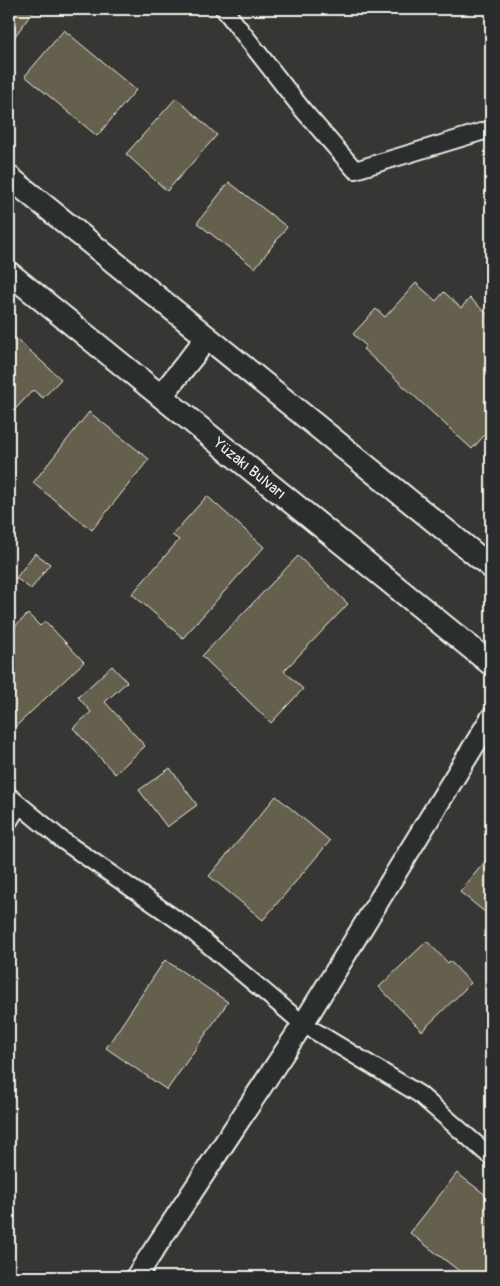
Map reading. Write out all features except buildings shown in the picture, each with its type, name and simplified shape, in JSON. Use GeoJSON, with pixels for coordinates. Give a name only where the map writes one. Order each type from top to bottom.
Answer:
{"type":"FeatureCollection","features":[{"type":"Feature","properties":{"kind":"main road"},"geometry":{"type":"LineString","coordinates":[[9,178],[491,567]]}},
{"type":"Feature","properties":{"kind":"main road","name":"Yüzakı Bulvarı"},"geometry":{"type":"LineString","coordinates":[[11,280],[161,396],[491,664]]}},
{"type":"Feature","properties":{"kind":"main road"},"geometry":{"type":"LineString","coordinates":[[161,396],[207,338]]}},
{"type":"Feature","properties":{"kind":"street"},"geometry":{"type":"LineString","coordinates":[[224,9],[302,109],[355,170],[491,129]]}},
{"type":"Feature","properties":{"kind":"street"},"geometry":{"type":"LineString","coordinates":[[136,1277],[303,1024],[491,718]]}},
{"type":"Feature","properties":{"kind":"street"},"geometry":{"type":"LineString","coordinates":[[9,820],[14,800],[62,840],[186,926],[303,1024],[419,1094],[491,1157]]}}]}
